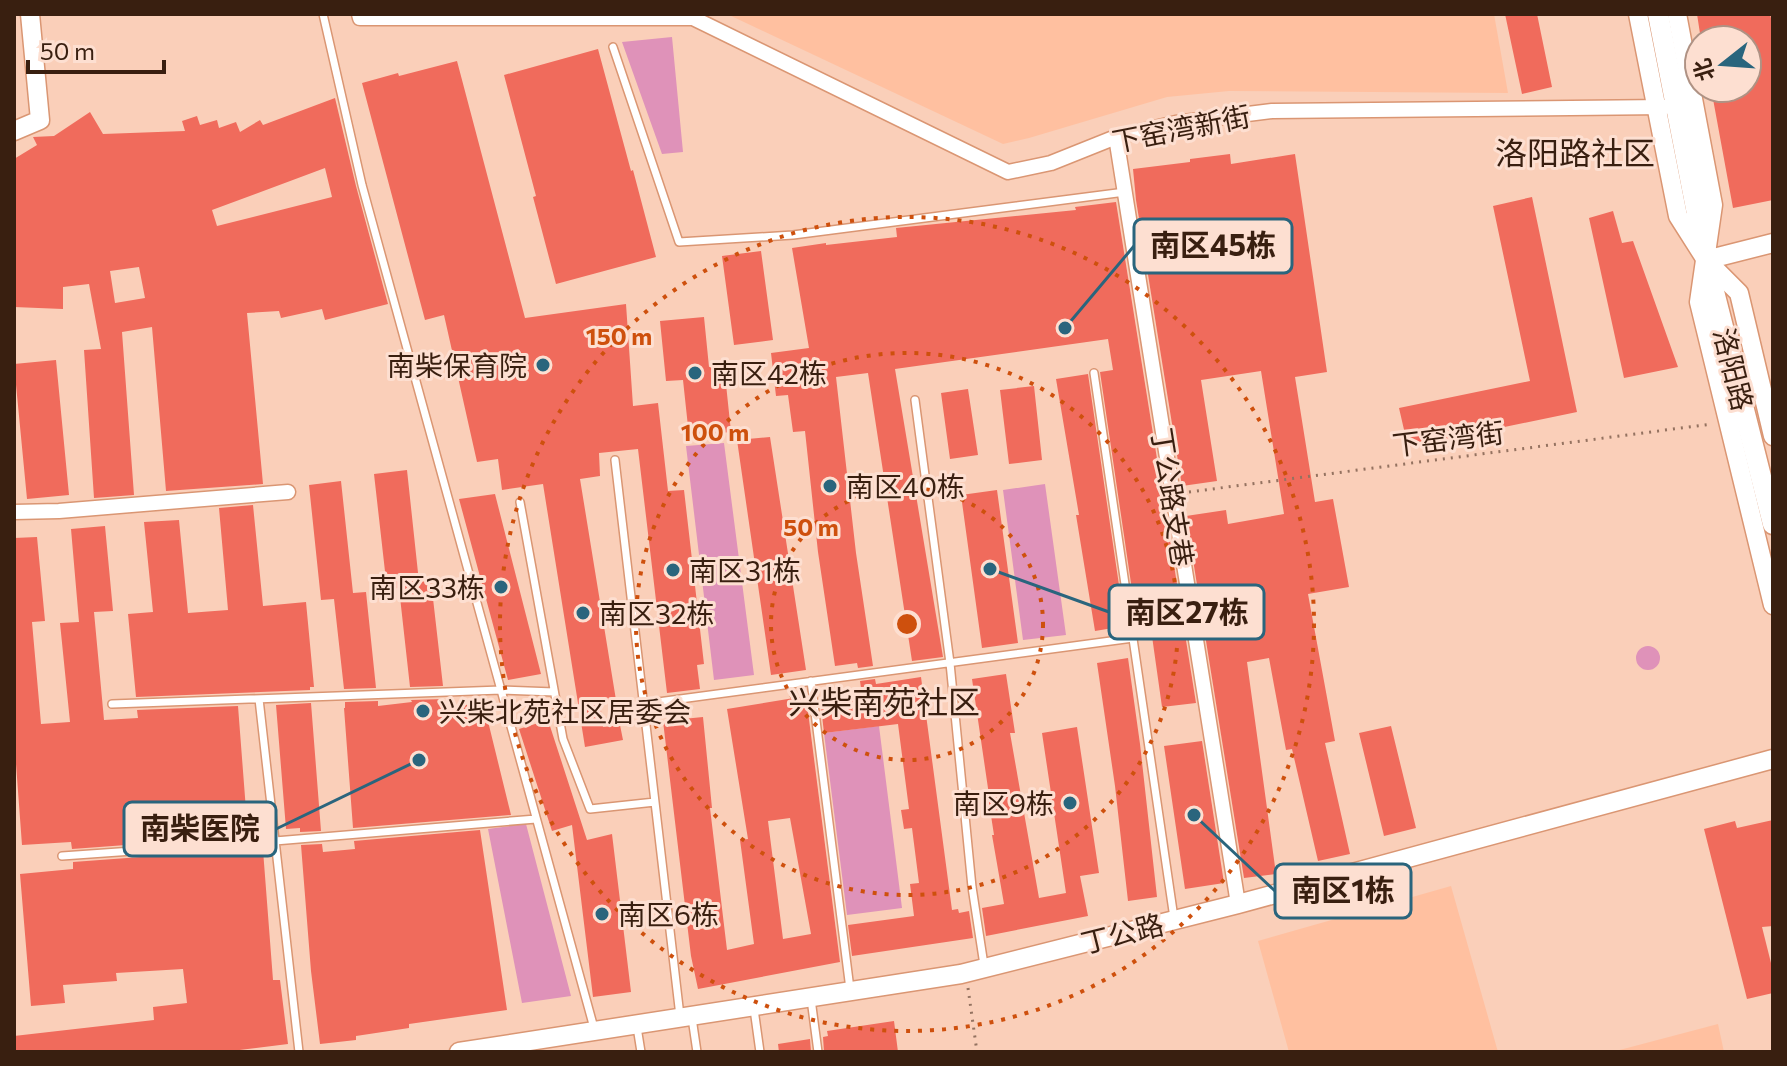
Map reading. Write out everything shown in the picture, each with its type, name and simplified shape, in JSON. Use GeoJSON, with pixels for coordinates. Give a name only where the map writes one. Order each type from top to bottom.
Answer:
{"type":"FeatureCollection","features":[{"type":"Feature","properties":{"kind":"main road","name":"洛阳路"},"geometry":{"type":"LineString","coordinates":[[1647,14],[1660,107],[1686,214],[1706,260]]}},
{"type":"Feature","properties":{"kind":"main road","name":"洛阳路"},"geometry":{"type":"LineString","coordinates":[[1658,14],[1706,260],[1773,524]]}},
{"type":"Feature","properties":{"kind":"street"},"geometry":{"type":"LineString","coordinates":[[14,131],[40,120],[30,14]]}},
{"type":"Feature","properties":{"kind":"street"},"geometry":{"type":"LineString","coordinates":[[359,14],[360,18],[693,16]]}},
{"type":"Feature","properties":{"kind":"street","name":"洛阳路"},"geometry":{"type":"LineString","coordinates":[[1638,14],[1660,107]]}},
{"type":"Feature","properties":{"kind":"street","name":"洛阳路"},"geometry":{"type":"LineString","coordinates":[[1677,14],[1713,205],[1706,260]]}},
{"type":"Feature","properties":{"kind":"street","name":"下窑湾新街"},"geometry":{"type":"LineString","coordinates":[[693,16],[1008,172],[1051,163],[1116,137],[1176,123],[1272,111],[1660,107]]}},
{"type":"Feature","properties":{"kind":"street","name":"丁公路支巷"},"geometry":{"type":"LineString","coordinates":[[1116,137],[1238,904]]}},
{"type":"Feature","properties":{"kind":"street"},"geometry":{"type":"LineString","coordinates":[[1706,260],[1773,243]]}},
{"type":"Feature","properties":{"kind":"street"},"geometry":{"type":"LineString","coordinates":[[1706,260],[1699,302],[1773,605]]}},
{"type":"Feature","properties":{"kind":"street"},"geometry":{"type":"LineString","coordinates":[[1706,260],[1739,293],[1773,436]]}},
{"type":"Feature","properties":{"kind":"street"},"geometry":{"type":"LineString","coordinates":[[14,512],[288,492]]}},
{"type":"Feature","properties":{"kind":"street","name":"丁公路"},"geometry":{"type":"LineString","coordinates":[[459,1052],[975,971],[1238,904],[1773,759]]}},
{"type":"Feature","properties":{"kind":"lane"},"geometry":{"type":"LineString","coordinates":[[323,14],[362,185],[595,1031]]}},
{"type":"Feature","properties":{"kind":"lane"},"geometry":{"type":"LineString","coordinates":[[613,47],[679,242],[793,235],[1125,192]]}},
{"type":"Feature","properties":{"kind":"lane"},"geometry":{"type":"LineString","coordinates":[[1094,373],[1174,920]]}},
{"type":"Feature","properties":{"kind":"lane"},"geometry":{"type":"LineString","coordinates":[[915,400],[950,663],[972,887],[975,971]]}},
{"type":"Feature","properties":{"kind":"lane"},"geometry":{"type":"LineString","coordinates":[[615,460],[655,802],[686,1017],[697,1052]]}},
{"type":"Feature","properties":{"kind":"lane"},"geometry":{"type":"LineString","coordinates":[[520,502],[563,739],[590,809],[655,802]]}},
{"type":"Feature","properties":{"kind":"lane"},"geometry":{"type":"LineString","coordinates":[[643,704],[1133,638]]}},
{"type":"Feature","properties":{"kind":"lane"},"geometry":{"type":"LineString","coordinates":[[811,681],[850,991]]}},
{"type":"Feature","properties":{"kind":"lane"},"geometry":{"type":"LineString","coordinates":[[112,704],[501,690],[554,692]]}},
{"type":"Feature","properties":{"kind":"lane"},"geometry":{"type":"LineString","coordinates":[[259,699],[299,1052]]}},
{"type":"Feature","properties":{"kind":"lane"},"geometry":{"type":"LineString","coordinates":[[62,856],[536,819]]}},
{"type":"Feature","properties":{"kind":"lane"},"geometry":{"type":"LineString","coordinates":[[811,997],[818,1052]]}},
{"type":"Feature","properties":{"kind":"lane"},"geometry":{"type":"LineString","coordinates":[[753,1006],[760,1052]]}},
{"type":"Feature","properties":{"kind":"lane"},"geometry":{"type":"LineString","coordinates":[[637,1025],[641,1052]]}},
{"type":"Feature","properties":{"kind":"path","name":"下窑湾街"},"geometry":{"type":"LineString","coordinates":[[1172,495],[1728,421]]}},
{"type":"Feature","properties":{"kind":"path"},"geometry":{"type":"LineString","coordinates":[[975,971],[977,1052]]}},
{"type":"Feature","properties":{"kind":"shaded area"},"geometry":{"type":"Polygon","coordinates":[[[727,14],[1494,14],[1508,93],[1229,91],[1167,97],[1003,144],[727,14]]]}},
{"type":"Feature","properties":{"kind":"shaded area"},"geometry":{"type":"Polygon","coordinates":[[[672,37],[683,152],[662,154],[622,42],[672,37]]]}},
{"type":"Feature","properties":{"kind":"shaded area"},"geometry":{"type":"Polygon","coordinates":[[[724,443],[754,675],[714,680],[686,446],[724,443]]]}},
{"type":"Feature","properties":{"kind":"shaded area"},"geometry":{"type":"Polygon","coordinates":[[[1045,484],[1066,635],[1023,640],[1003,490],[1045,484]]]}},
{"type":"Feature","properties":{"kind":"shaded area"},"geometry":{"type":"Polygon","coordinates":[[[1648,646],[1657,649],[1660,658],[1657,667],[1648,670],[1639,667],[1636,658],[1639,649],[1648,646]]]}},
{"type":"Feature","properties":{"kind":"shaded area"},"geometry":{"type":"Polygon","coordinates":[[[879,726],[902,908],[847,915],[824,733],[879,726]]]}},
{"type":"Feature","properties":{"kind":"shaded area"},"geometry":{"type":"Polygon","coordinates":[[[526,824],[571,996],[522,1003],[488,829],[526,824]]]}},
{"type":"Feature","properties":{"kind":"shaded area"},"geometry":{"type":"Polygon","coordinates":[[[1451,886],[1498,1052],[1289,1052],[1258,941],[1451,886]]]}},
{"type":"Feature","properties":{"kind":"shaded area"},"geometry":{"type":"Polygon","coordinates":[[[1718,1024],[1724,1052],[1612,1052],[1718,1024]]]}},
{"type":"Feature","properties":{"kind":"building"},"geometry":{"type":"Polygon","coordinates":[[[1505,14],[1537,14],[1552,87],[1522,94],[1505,14]]]}},
{"type":"Feature","properties":{"kind":"building"},"geometry":{"type":"Polygon","coordinates":[[[1697,14],[1770,14],[1773,27],[1773,200],[1733,208],[1714,104],[1763,104],[1763,24],[1699,24],[1697,14]]]}},
{"type":"Feature","properties":{"kind":"building"},"geometry":{"type":"Polygon","coordinates":[[[598,49],[656,257],[556,284],[504,75],[598,49]]]}},
{"type":"Feature","properties":{"kind":"building"},"geometry":{"type":"Polygon","coordinates":[[[457,61],[525,318],[626,304],[633,406],[658,403],[668,491],[684,490],[704,664],[697,665],[700,689],[667,693],[638,449],[599,453],[600,476],[580,479],[616,700],[600,702],[603,727],[620,725],[623,740],[585,747],[543,484],[502,490],[498,459],[477,462],[444,315],[425,320],[362,83],[457,61]]]}},
{"type":"Feature","properties":{"kind":"building"},"geometry":{"type":"Polygon","coordinates":[[[335,98],[388,304],[325,320],[322,309],[281,318],[279,311],[247,313],[263,484],[166,491],[152,327],[122,332],[134,495],[94,498],[84,350],[101,349],[89,284],[63,287],[63,309],[14,307],[14,159],[37,145],[33,137],[54,136],[90,112],[103,134],[185,131],[182,121],[197,116],[200,125],[217,120],[219,128],[236,122],[240,132],[260,120],[263,125],[335,98]],[[325,168],[212,210],[217,226],[332,197],[325,168]],[[139,267],[110,271],[115,303],[145,298],[139,267]]]}},
{"type":"Feature","properties":{"kind":"building"},"geometry":{"type":"Polygon","coordinates":[[[1230,154],[1231,164],[1295,154],[1327,372],[1295,377],[1315,502],[1333,499],[1349,587],[1308,594],[1335,741],[1325,743],[1350,854],[1318,861],[1292,749],[1286,750],[1269,658],[1247,662],[1276,874],[1244,878],[1186,516],[1226,510],[1228,524],[1284,514],[1261,371],[1201,380],[1217,481],[1182,486],[1133,169],[1230,154]]]}},
{"type":"Feature","properties":{"kind":"building"},"geometry":{"type":"Polygon","coordinates":[[[1532,197],[1577,412],[1408,447],[1399,408],[1530,381],[1493,206],[1532,197]]]}},
{"type":"Feature","properties":{"kind":"building"},"geometry":{"type":"Polygon","coordinates":[[[1116,202],[1196,703],[1162,707],[1150,622],[1137,624],[1100,372],[1113,370],[1108,339],[895,369],[943,657],[912,661],[868,373],[836,377],[856,553],[873,666],[858,668],[857,663],[835,666],[818,552],[805,431],[793,432],[788,395],[776,396],[771,353],[809,348],[792,248],[897,237],[896,228],[1076,210],[1075,207],[1116,202]]]}},
{"type":"Feature","properties":{"kind":"building"},"geometry":{"type":"Polygon","coordinates":[[[1613,211],[1622,243],[1633,241],[1678,367],[1624,378],[1589,218],[1613,211]]]}},
{"type":"Feature","properties":{"kind":"building"},"geometry":{"type":"Polygon","coordinates":[[[761,251],[773,340],[734,345],[722,256],[761,251]]]}},
{"type":"Feature","properties":{"kind":"building","name":"南区42栋"},"geometry":{"type":"Polygon","coordinates":[[[704,317],[709,367],[724,365],[731,432],[689,436],[683,380],[666,381],[660,321],[704,317]]]}},
{"type":"Feature","properties":{"kind":"building"},"geometry":{"type":"Polygon","coordinates":[[[56,360],[69,495],[27,499],[14,364],[56,360]]]}},
{"type":"Feature","properties":{"kind":"building"},"geometry":{"type":"Polygon","coordinates":[[[1088,374],[1125,626],[1095,631],[1056,379],[1088,374]]]}},
{"type":"Feature","properties":{"kind":"building"},"geometry":{"type":"Polygon","coordinates":[[[1034,386],[1042,460],[1009,464],[1000,390],[1034,386]]]}},
{"type":"Feature","properties":{"kind":"building"},"geometry":{"type":"Polygon","coordinates":[[[968,389],[978,455],[950,459],[941,393],[968,389]]]}},
{"type":"Feature","properties":{"kind":"building"},"geometry":{"type":"Polygon","coordinates":[[[770,437],[806,670],[771,675],[737,440],[770,437]]]}},
{"type":"Feature","properties":{"kind":"building"},"geometry":{"type":"Polygon","coordinates":[[[407,470],[419,582],[431,581],[443,686],[410,687],[399,588],[387,589],[374,474],[407,470]]]}},
{"type":"Feature","properties":{"kind":"building"},"geometry":{"type":"Polygon","coordinates":[[[341,481],[353,593],[366,592],[376,688],[344,689],[334,599],[321,600],[309,485],[341,481]]]}},
{"type":"Feature","properties":{"kind":"building"},"geometry":{"type":"Polygon","coordinates":[[[997,490],[1018,643],[982,648],[961,495],[997,490]]]}},
{"type":"Feature","properties":{"kind":"building","name":"南区33栋"},"geometry":{"type":"Polygon","coordinates":[[[495,494],[541,674],[508,680],[459,499],[495,494]]]}},
{"type":"Feature","properties":{"kind":"building"},"geometry":{"type":"Polygon","coordinates":[[[253,505],[263,606],[306,602],[314,687],[310,690],[136,697],[128,614],[153,612],[144,522],[179,520],[188,613],[228,610],[219,508],[253,505]]]}},
{"type":"Feature","properties":{"kind":"building"},"geometry":{"type":"Polygon","coordinates":[[[105,526],[113,611],[94,612],[104,720],[138,718],[137,710],[238,706],[248,836],[72,849],[71,842],[22,845],[14,737],[14,538],[37,537],[45,621],[32,622],[41,724],[70,722],[60,623],[79,622],[71,529],[105,526]]]}},
{"type":"Feature","properties":{"kind":"building"},"geometry":{"type":"Polygon","coordinates":[[[1128,658],[1157,897],[1128,901],[1097,663],[1128,658]]]}},
{"type":"Feature","properties":{"kind":"building"},"geometry":{"type":"Polygon","coordinates":[[[1006,674],[1015,733],[1010,733],[1039,898],[1066,893],[1042,733],[1077,727],[1099,873],[1080,876],[1088,916],[986,936],[982,908],[1004,904],[972,679],[1006,674]]]}},
{"type":"Feature","properties":{"kind":"building"},"geometry":{"type":"Polygon","coordinates":[[[921,677],[952,910],[958,909],[959,913],[969,911],[973,938],[852,956],[848,925],[914,916],[910,884],[919,883],[912,828],[904,829],[901,810],[909,809],[898,724],[824,733],[820,697],[861,688],[860,681],[875,679],[876,684],[921,677]]]}},
{"type":"Feature","properties":{"kind":"building"},"geometry":{"type":"Polygon","coordinates":[[[806,696],[840,962],[698,989],[691,956],[663,721],[703,717],[727,950],[754,944],[740,840],[748,839],[727,709],[806,696]],[[790,818],[768,821],[783,939],[811,934],[790,818]]]}},
{"type":"Feature","properties":{"kind":"building"},"geometry":{"type":"Polygon","coordinates":[[[444,699],[445,710],[483,701],[511,815],[353,828],[345,702],[378,701],[378,706],[411,700],[444,699]]]}},
{"type":"Feature","properties":{"kind":"building"},"geometry":{"type":"Polygon","coordinates":[[[311,703],[321,831],[300,832],[300,828],[286,829],[276,705],[311,703]]]}},
{"type":"Feature","properties":{"kind":"building","name":"南区6栋"},"geometry":{"type":"Polygon","coordinates":[[[548,720],[587,840],[612,834],[631,992],[593,997],[572,825],[552,831],[519,729],[548,720]]]}},
{"type":"Feature","properties":{"kind":"building"},"geometry":{"type":"Polygon","coordinates":[[[1391,726],[1416,828],[1384,836],[1359,733],[1391,726]]]}},
{"type":"Feature","properties":{"kind":"building"},"geometry":{"type":"Polygon","coordinates":[[[1202,741],[1224,883],[1185,889],[1164,746],[1202,741]]]}},
{"type":"Feature","properties":{"kind":"building"},"geometry":{"type":"Polygon","coordinates":[[[1773,820],[1773,926],[1762,927],[1773,971],[1773,993],[1747,999],[1704,829],[1735,821],[1737,828],[1773,820]]]}},
{"type":"Feature","properties":{"kind":"building"},"geometry":{"type":"Polygon","coordinates":[[[480,830],[507,1010],[409,1024],[409,1028],[356,1036],[356,1040],[320,1044],[301,845],[322,844],[323,852],[355,849],[354,841],[480,830]]]}},
{"type":"Feature","properties":{"kind":"building"},"geometry":{"type":"Polygon","coordinates":[[[263,850],[273,980],[280,980],[288,1044],[223,1052],[14,1052],[14,1036],[154,1020],[153,1007],[187,1003],[183,969],[116,973],[117,981],[63,985],[65,1003],[31,1006],[20,874],[73,869],[73,862],[263,850]]]}},
{"type":"Feature","properties":{"kind":"building"},"geometry":{"type":"Polygon","coordinates":[[[894,1021],[898,1052],[824,1052],[823,1037],[828,1036],[827,1031],[894,1021]]]}},
{"type":"Feature","properties":{"kind":"building"},"geometry":{"type":"Polygon","coordinates":[[[810,1039],[811,1052],[779,1052],[778,1044],[810,1039]]]}},
{"type":"Feature","properties":{"kind":"place","name":"南区45栋"},"geometry":{"type":"Point","coordinates":[1065,328]}},
{"type":"Feature","properties":{"kind":"place","name":"南柴保育院"},"geometry":{"type":"Point","coordinates":[543,365]}},
{"type":"Feature","properties":{"kind":"place","name":"南区42栋"},"geometry":{"type":"Point","coordinates":[695,373]}},
{"type":"Feature","properties":{"kind":"place","name":"南区40栋"},"geometry":{"type":"Point","coordinates":[830,486]}},
{"type":"Feature","properties":{"kind":"place","name":"南区27栋"},"geometry":{"type":"Point","coordinates":[990,569]}},
{"type":"Feature","properties":{"kind":"place","name":"南区31栋"},"geometry":{"type":"Point","coordinates":[673,570]}},
{"type":"Feature","properties":{"kind":"place","name":"南区33栋"},"geometry":{"type":"Point","coordinates":[501,587]}},
{"type":"Feature","properties":{"kind":"place","name":"南区32栋"},"geometry":{"type":"Point","coordinates":[583,613]}},
{"type":"Feature","properties":{"kind":"place","name":"兴柴北苑社区居委会"},"geometry":{"type":"Point","coordinates":[423,711]}},
{"type":"Feature","properties":{"kind":"place","name":"南柴医院"},"geometry":{"type":"Point","coordinates":[419,760]}},
{"type":"Feature","properties":{"kind":"place","name":"南区9栋"},"geometry":{"type":"Point","coordinates":[1070,803]}},
{"type":"Feature","properties":{"kind":"place","name":"南区1栋"},"geometry":{"type":"Point","coordinates":[1194,815]}},
{"type":"Feature","properties":{"kind":"place","name":"南区6栋"},"geometry":{"type":"Point","coordinates":[602,914]}},
{"type":"Feature","properties":{"kind":"district","name":"洛阳路社区"},"geometry":{"type":"Point","coordinates":[1575,152]}},
{"type":"Feature","properties":{"kind":"district","name":"兴柴南苑社区"},"geometry":{"type":"Point","coordinates":[884,701]}}]}
